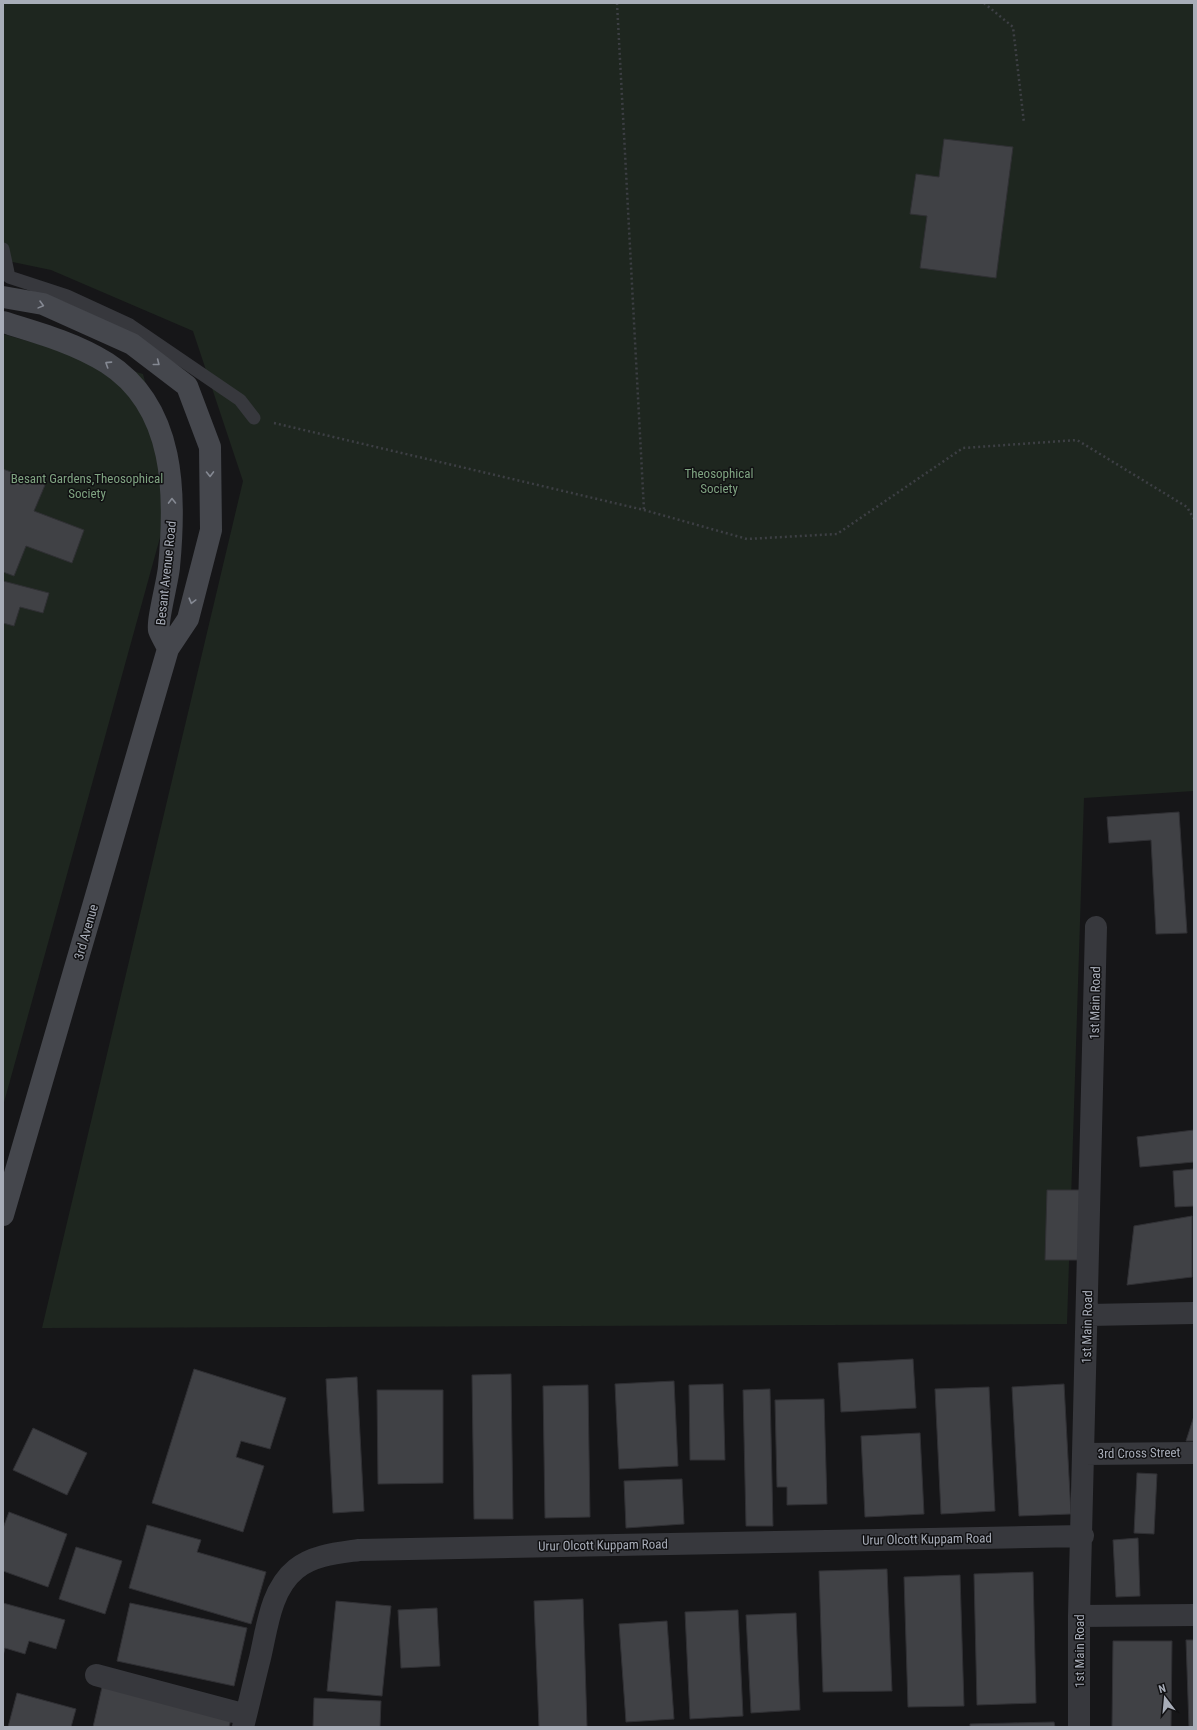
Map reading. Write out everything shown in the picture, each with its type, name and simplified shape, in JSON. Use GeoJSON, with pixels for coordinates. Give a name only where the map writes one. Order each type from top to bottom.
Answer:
{"type":"FeatureCollection","features":[{"type":"Feature","properties":{"kind":"main road","name":"Besant Avenue Road"},"geometry":{"type":"LineString","coordinates":[[3,298],[43,304],[132,344],[187,386],[210,447],[211,530],[188,619],[168,649]]}},
{"type":"Feature","properties":{"kind":"main road","name":"Besant Avenue Road"},"geometry":{"type":"LineString","coordinates":[[3,322],[66,342],[107,364],[129,380],[149,408],[166,445],[172,481],[172,522],[169,569],[159,629],[168,649]]}},
{"type":"Feature","properties":{"kind":"main road","name":"3rd Avenue"},"geometry":{"type":"LineString","coordinates":[[3,1215],[168,649]]}},
{"type":"Feature","properties":{"kind":"street","name":"1st Main Road"},"geometry":{"type":"LineString","coordinates":[[1079,1727],[1079,1616],[1083,1536],[1096,927]]}},
{"type":"Feature","properties":{"kind":"street"},"geometry":{"type":"LineString","coordinates":[[1088,1315],[1194,1313]]}},
{"type":"Feature","properties":{"kind":"street","name":"3rd Cross Street"},"geometry":{"type":"LineString","coordinates":[[1084,1454],[1194,1453]]}},
{"type":"Feature","properties":{"kind":"street","name":"Urur Olcott Kuppam Road"},"geometry":{"type":"LineString","coordinates":[[245,1721],[272,1607],[282,1586],[296,1569],[314,1559],[336,1553],[359,1550],[1083,1536]]}},
{"type":"Feature","properties":{"kind":"street"},"geometry":{"type":"LineString","coordinates":[[1079,1616],[1194,1615]]}},
{"type":"Feature","properties":{"kind":"street"},"geometry":{"type":"LineString","coordinates":[[96,1675],[245,1721]]}},
{"type":"Feature","properties":{"kind":"lane"},"geometry":{"type":"LineString","coordinates":[[3,249],[8,277],[67,296],[130,325],[240,400],[254,418]]}},
{"type":"Feature","properties":{"kind":"path"},"geometry":{"type":"LineString","coordinates":[[617,3],[644,510]]}},
{"type":"Feature","properties":{"kind":"path"},"geometry":{"type":"LineString","coordinates":[[984,3],[1013,27],[1024,123]]}},
{"type":"Feature","properties":{"kind":"path"},"geometry":{"type":"LineString","coordinates":[[254,418],[644,510],[747,539],[837,534],[963,448],[1077,440],[1188,507],[1194,520]]}},
{"type":"Feature","properties":{"kind":"green space","name":"Theosophical Society"},"geometry":{"type":"Polygon","coordinates":[[[3,3],[1194,3],[1194,791],[1084,798],[1067,1324],[42,1328],[243,481],[193,331],[51,270],[3,260],[3,3]]]}},
{"type":"Feature","properties":{"kind":"green space","name":"Besant Gardens,Theosophical Society"},"geometry":{"type":"Polygon","coordinates":[[[3,334],[143,374],[174,487],[3,1106],[3,334]]]}},
{"type":"Feature","properties":{"kind":"building"},"geometry":{"type":"Polygon","coordinates":[[[944,139],[1013,147],[996,278],[920,268],[927,216],[910,214],[916,174],[939,177],[944,139]]]}},
{"type":"Feature","properties":{"kind":"building"},"geometry":{"type":"Polygon","coordinates":[[[3,469],[45,485],[34,511],[84,530],[72,563],[26,546],[14,576],[3,572],[3,469]]]}},
{"type":"Feature","properties":{"kind":"building"},"geometry":{"type":"Polygon","coordinates":[[[3,581],[49,593],[43,613],[20,607],[14,626],[3,623],[3,581]]]}},
{"type":"Feature","properties":{"kind":"building"},"geometry":{"type":"Polygon","coordinates":[[[1179,812],[1187,933],[1156,934],[1151,840],[1109,843],[1107,817],[1179,812]]]}},
{"type":"Feature","properties":{"kind":"building"},"geometry":{"type":"Polygon","coordinates":[[[1194,1130],[1194,1162],[1140,1167],[1137,1137],[1194,1130]]]}},
{"type":"Feature","properties":{"kind":"building"},"geometry":{"type":"Polygon","coordinates":[[[1194,1169],[1194,1206],[1175,1207],[1173,1171],[1194,1169]]]}},
{"type":"Feature","properties":{"kind":"building"},"geometry":{"type":"Polygon","coordinates":[[[1047,1190],[1080,1190],[1079,1260],[1045,1260],[1047,1190]]]}},
{"type":"Feature","properties":{"kind":"building"},"geometry":{"type":"Polygon","coordinates":[[[1192,1216],[1192,1277],[1127,1285],[1134,1226],[1192,1216]]]}},
{"type":"Feature","properties":{"kind":"building"},"geometry":{"type":"Polygon","coordinates":[[[913,1359],[916,1408],[841,1412],[838,1363],[913,1359]]]}},
{"type":"Feature","properties":{"kind":"building"},"geometry":{"type":"Polygon","coordinates":[[[194,1369],[286,1398],[270,1449],[241,1441],[236,1457],[264,1466],[243,1532],[152,1503],[194,1369]]]}},
{"type":"Feature","properties":{"kind":"building"},"geometry":{"type":"Polygon","coordinates":[[[511,1374],[513,1519],[474,1519],[472,1375],[511,1374]]]}},
{"type":"Feature","properties":{"kind":"building"},"geometry":{"type":"Polygon","coordinates":[[[357,1377],[364,1511],[333,1513],[326,1379],[357,1377]]]}},
{"type":"Feature","properties":{"kind":"building"},"geometry":{"type":"Polygon","coordinates":[[[674,1381],[678,1466],[619,1469],[615,1384],[674,1381]]]}},
{"type":"Feature","properties":{"kind":"building"},"geometry":{"type":"Polygon","coordinates":[[[723,1384],[725,1460],[690,1460],[689,1385],[723,1384]]]}},
{"type":"Feature","properties":{"kind":"building"},"geometry":{"type":"Polygon","coordinates":[[[1064,1384],[1071,1514],[1019,1516],[1012,1387],[1064,1384]]]}},
{"type":"Feature","properties":{"kind":"building"},"geometry":{"type":"Polygon","coordinates":[[[588,1385],[590,1517],[545,1518],[543,1386],[588,1385]]]}},
{"type":"Feature","properties":{"kind":"building"},"geometry":{"type":"Polygon","coordinates":[[[989,1387],[995,1511],[941,1514],[935,1389],[989,1387]]]}},
{"type":"Feature","properties":{"kind":"building"},"geometry":{"type":"Polygon","coordinates":[[[770,1389],[773,1526],[746,1526],[743,1390],[770,1389]]]}},
{"type":"Feature","properties":{"kind":"building"},"geometry":{"type":"Polygon","coordinates":[[[377,1390],[443,1390],[443,1483],[378,1484],[377,1390]]]}},
{"type":"Feature","properties":{"kind":"building"},"geometry":{"type":"Polygon","coordinates":[[[824,1399],[827,1504],[787,1505],[787,1487],[777,1487],[775,1400],[824,1399]]]}},
{"type":"Feature","properties":{"kind":"building"},"geometry":{"type":"Polygon","coordinates":[[[1194,1416],[1194,1441],[1186,1441],[1194,1416]]]}},
{"type":"Feature","properties":{"kind":"building"},"geometry":{"type":"Polygon","coordinates":[[[33,1428],[87,1453],[67,1495],[13,1470],[33,1428]]]}},
{"type":"Feature","properties":{"kind":"building"},"geometry":{"type":"Polygon","coordinates":[[[920,1433],[924,1514],[865,1517],[861,1436],[920,1433]]]}},
{"type":"Feature","properties":{"kind":"building"},"geometry":{"type":"Polygon","coordinates":[[[1137,1473],[1157,1474],[1154,1534],[1134,1533],[1137,1473]]]}},
{"type":"Feature","properties":{"kind":"building"},"geometry":{"type":"Polygon","coordinates":[[[682,1479],[684,1524],[626,1528],[624,1481],[682,1479]]]}},
{"type":"Feature","properties":{"kind":"building"},"geometry":{"type":"Polygon","coordinates":[[[9,1512],[67,1534],[48,1587],[3,1571],[3,1528],[9,1512]]]}},
{"type":"Feature","properties":{"kind":"building"},"geometry":{"type":"Polygon","coordinates":[[[147,1525],[201,1540],[197,1552],[266,1572],[251,1624],[129,1588],[147,1525]]]}},
{"type":"Feature","properties":{"kind":"building"},"geometry":{"type":"Polygon","coordinates":[[[1138,1538],[1140,1596],[1116,1597],[1113,1540],[1138,1538]]]}},
{"type":"Feature","properties":{"kind":"building"},"geometry":{"type":"Polygon","coordinates":[[[76,1547],[122,1561],[105,1614],[59,1599],[76,1547]]]}},
{"type":"Feature","properties":{"kind":"building"},"geometry":{"type":"Polygon","coordinates":[[[887,1569],[892,1691],[823,1692],[819,1571],[887,1569]]]}},
{"type":"Feature","properties":{"kind":"building"},"geometry":{"type":"Polygon","coordinates":[[[1033,1572],[1036,1703],[977,1705],[974,1574],[1033,1572]]]}},
{"type":"Feature","properties":{"kind":"building"},"geometry":{"type":"Polygon","coordinates":[[[960,1575],[964,1706],[908,1707],[904,1577],[960,1575]]]}},
{"type":"Feature","properties":{"kind":"building"},"geometry":{"type":"Polygon","coordinates":[[[583,1599],[587,1727],[539,1727],[534,1601],[583,1599]]]}},
{"type":"Feature","properties":{"kind":"building"},"geometry":{"type":"Polygon","coordinates":[[[336,1601],[391,1606],[382,1696],[327,1691],[336,1601]]]}},
{"type":"Feature","properties":{"kind":"building"},"geometry":{"type":"Polygon","coordinates":[[[3,1603],[65,1620],[56,1649],[29,1641],[25,1654],[5,1648],[3,1656],[3,1603]]]}},
{"type":"Feature","properties":{"kind":"building"},"geometry":{"type":"Polygon","coordinates":[[[130,1603],[247,1628],[234,1686],[117,1661],[130,1603]]]}},
{"type":"Feature","properties":{"kind":"building"},"geometry":{"type":"Polygon","coordinates":[[[437,1608],[440,1666],[401,1668],[398,1610],[437,1608]]]}},
{"type":"Feature","properties":{"kind":"building"},"geometry":{"type":"Polygon","coordinates":[[[738,1610],[743,1716],[690,1719],[685,1612],[738,1610]]]}},
{"type":"Feature","properties":{"kind":"building"},"geometry":{"type":"Polygon","coordinates":[[[796,1613],[800,1710],[751,1713],[746,1615],[796,1613]]]}},
{"type":"Feature","properties":{"kind":"building"},"geometry":{"type":"Polygon","coordinates":[[[667,1621],[674,1719],[626,1722],[619,1624],[667,1621]]]}},
{"type":"Feature","properties":{"kind":"building"},"geometry":{"type":"Polygon","coordinates":[[[1186,1640],[1194,1640],[1194,1727],[1189,1727],[1186,1640]]]}},
{"type":"Feature","properties":{"kind":"building"},"geometry":{"type":"Polygon","coordinates":[[[1113,1641],[1172,1641],[1171,1727],[1112,1727],[1113,1641]]]}},
{"type":"Feature","properties":{"kind":"building"},"geometry":{"type":"Polygon","coordinates":[[[102,1687],[231,1719],[229,1727],[93,1727],[102,1687]]]}},
{"type":"Feature","properties":{"kind":"building"},"geometry":{"type":"Polygon","coordinates":[[[17,1693],[76,1709],[71,1727],[8,1727],[17,1693]]]}},
{"type":"Feature","properties":{"kind":"building"},"geometry":{"type":"Polygon","coordinates":[[[314,1698],[381,1701],[380,1727],[313,1727],[314,1698]]]}},
{"type":"Feature","properties":{"kind":"building"},"geometry":{"type":"Polygon","coordinates":[[[1054,1722],[1055,1727],[970,1727],[970,1724],[1054,1722]]]}}]}
